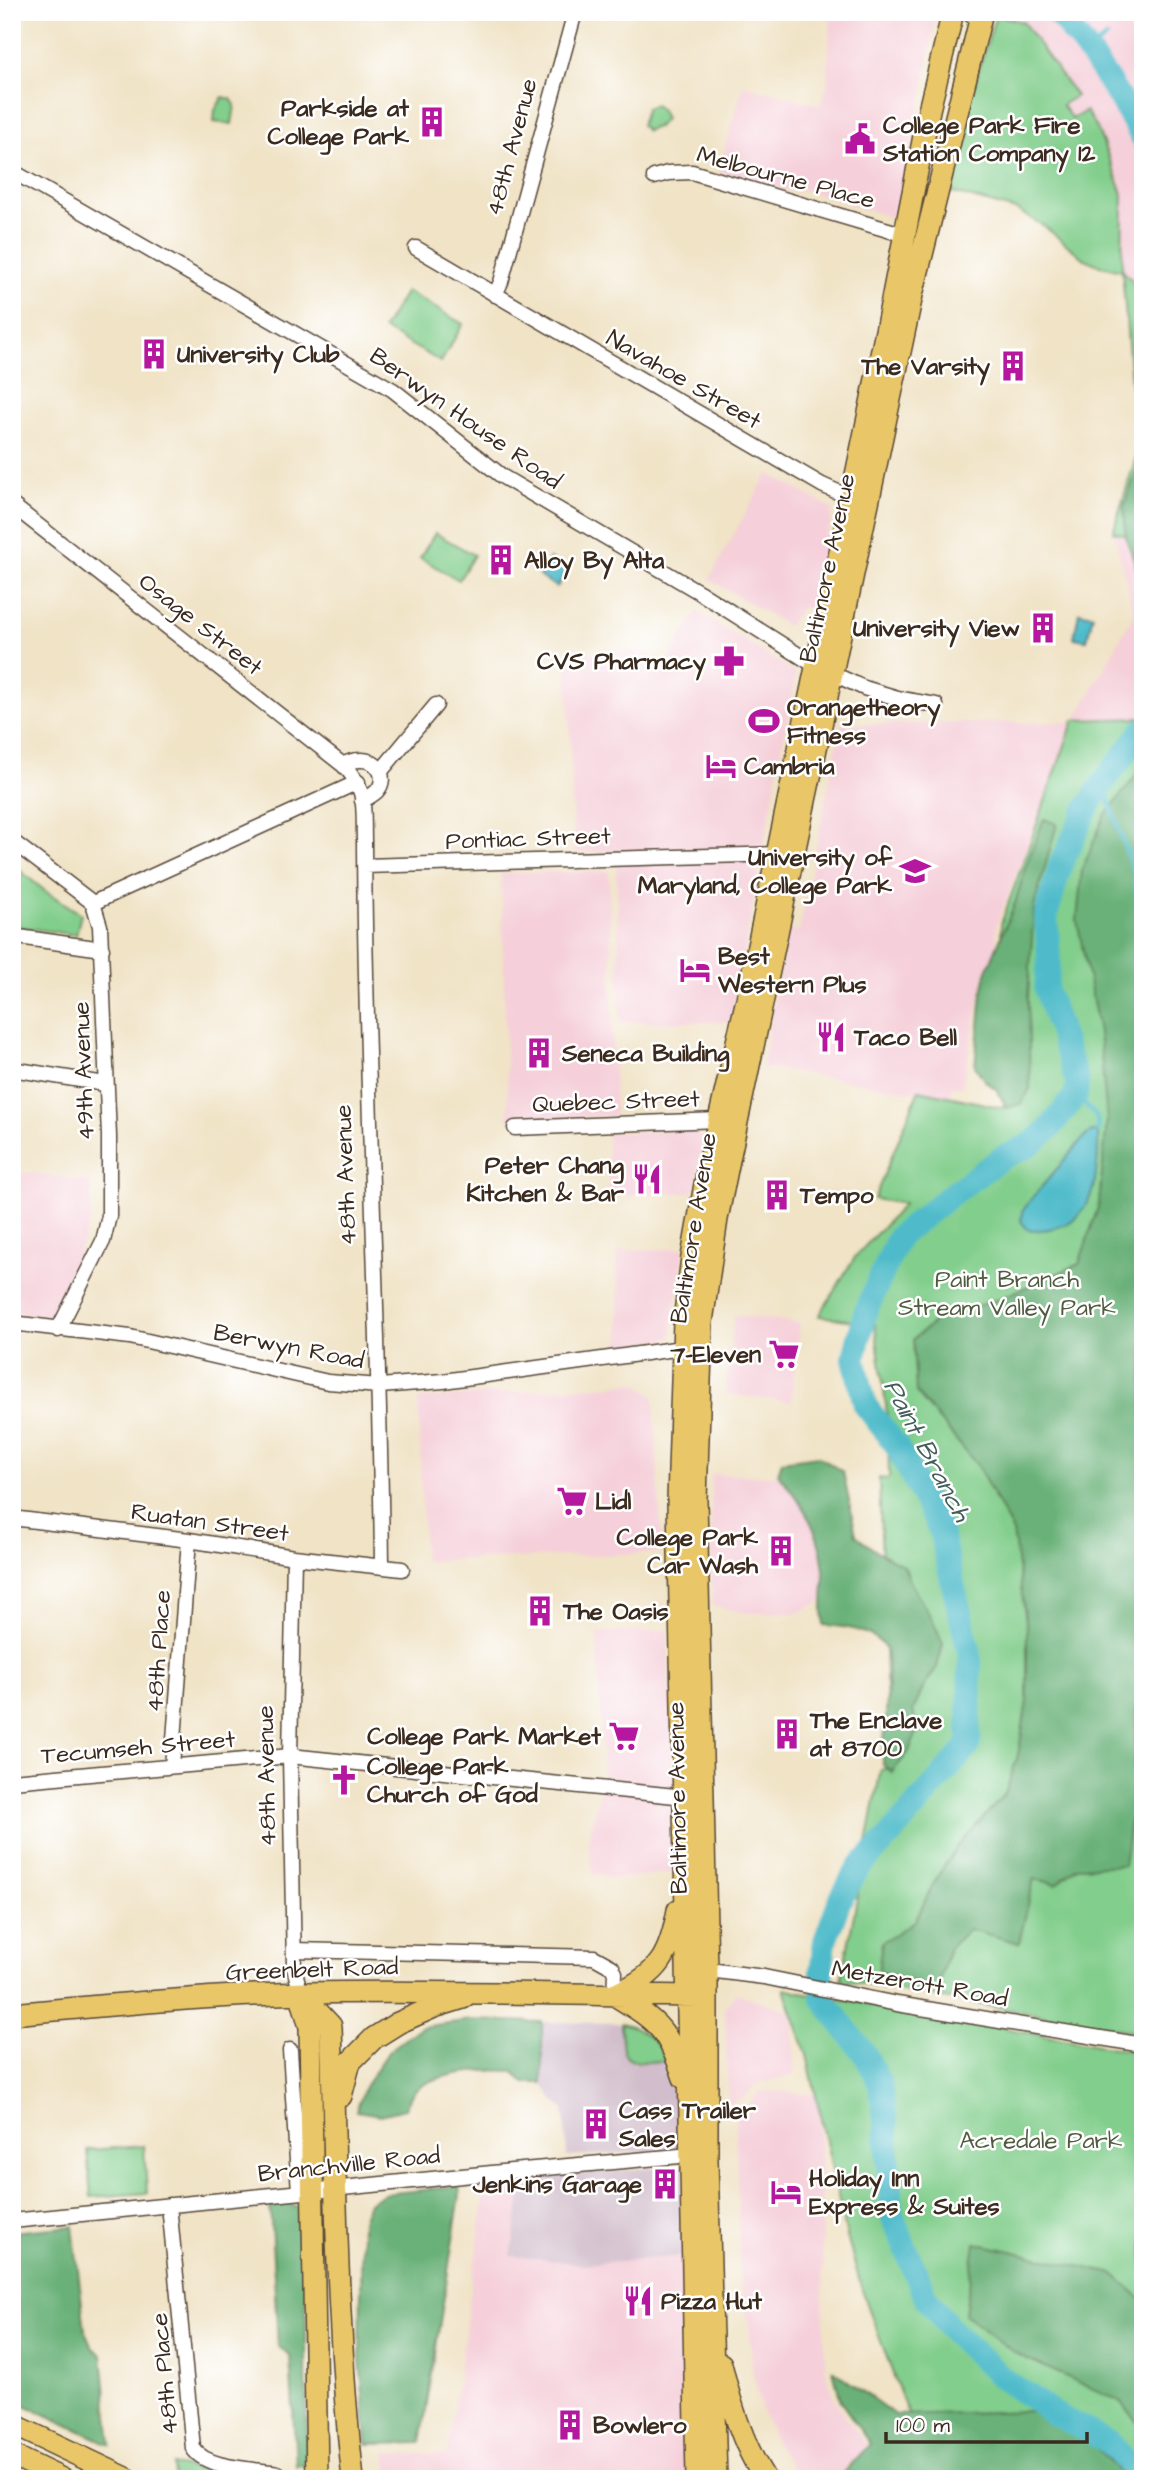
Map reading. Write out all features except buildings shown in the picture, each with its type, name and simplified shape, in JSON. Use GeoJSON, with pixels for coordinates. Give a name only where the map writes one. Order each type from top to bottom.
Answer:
{"type":"FeatureCollection","features":[{"type":"Feature","properties":{"kind":"main road","name":"Baltimore Avenue"},"geometry":{"type":"LineString","coordinates":[[716,2479],[707,2160],[698,1996],[696,1499],[702,1322],[719,1206],[824,670],[851,498],[929,110],[953,12]]}},
{"type":"Feature","properties":{"kind":"main road","name":"Baltimore Avenue"},"geometry":{"type":"LineString","coordinates":[[698,1969],[686,1863],[678,1480],[682,1348],[692,1256],[718,1121],[777,854],[824,670],[976,14]]}},
{"type":"Feature","properties":{"kind":"main road"},"geometry":{"type":"LineString","coordinates":[[614,1995],[637,1984],[659,1965],[666,1955],[673,1938],[686,1863]]}},
{"type":"Feature","properties":{"kind":"main road"},"geometry":{"type":"LineString","coordinates":[[317,2479],[316,2190],[350,2062],[374,2038],[398,2022],[434,2007],[480,1993]]}},
{"type":"Feature","properties":{"kind":"main road"},"geometry":{"type":"LineString","coordinates":[[301,1994],[331,2026],[334,2118]]}},
{"type":"Feature","properties":{"kind":"main road","name":"Greenbelt Road"},"geometry":{"type":"LineString","coordinates":[[12,2014],[128,2003],[301,1994],[698,1996]]}},
{"type":"Feature","properties":{"kind":"main road","name":"48th Avenue"},"geometry":{"type":"LineString","coordinates":[[301,1994],[310,2027],[316,2190]]}},
{"type":"Feature","properties":{"kind":"main road"},"geometry":{"type":"LineString","coordinates":[[614,1995],[654,2021],[665,2034],[674,2047],[690,2096]]}},
{"type":"Feature","properties":{"kind":"main road","name":"Baltimore Avenue"},"geometry":{"type":"LineString","coordinates":[[697,2479],[690,2096],[698,1996]]}},
{"type":"Feature","properties":{"kind":"main road"},"geometry":{"type":"LineString","coordinates":[[316,2190],[340,2318],[353,2479]]}},
{"type":"Feature","properties":{"kind":"main road"},"geometry":{"type":"LineString","coordinates":[[711,2328],[732,2410],[754,2461],[765,2479]]}},
{"type":"Feature","properties":{"kind":"main road"},"geometry":{"type":"LineString","coordinates":[[12,2424],[128,2479]]}},
{"type":"Feature","properties":{"kind":"main road"},"geometry":{"type":"LineString","coordinates":[[12,2455],[62,2479]]}},
{"type":"Feature","properties":{"kind":"street","name":"48th Avenue"},"geometry":{"type":"LineString","coordinates":[[495,295],[501,282],[575,12]]}},
{"type":"Feature","properties":{"kind":"street","name":"Berwyn House Road"},"geometry":{"type":"LineString","coordinates":[[12,171],[393,390],[503,477],[699,592],[824,670],[864,688],[936,705]]}},
{"type":"Feature","properties":{"kind":"street","name":"Melbourne Place"},"geometry":{"type":"LineString","coordinates":[[654,177],[668,173],[692,172],[905,235]]}},
{"type":"Feature","properties":{"kind":"street","name":"Navahoe Street"},"geometry":{"type":"LineString","coordinates":[[416,248],[822,485],[851,498]]}},
{"type":"Feature","properties":{"kind":"street","name":"Osage Street"},"geometry":{"type":"LineString","coordinates":[[12,505],[343,765],[358,782]]}},
{"type":"Feature","properties":{"kind":"street"},"geometry":{"type":"LineString","coordinates":[[381,771],[436,705]]}},
{"type":"Feature","properties":{"kind":"street"},"geometry":{"type":"LineString","coordinates":[[343,765],[362,760],[372,762],[381,771],[382,781],[376,792],[362,801]]}},
{"type":"Feature","properties":{"kind":"street","name":"48th Avenue"},"geometry":{"type":"LineString","coordinates":[[358,782],[362,801],[373,1264],[380,1386],[382,1567]]}},
{"type":"Feature","properties":{"kind":"street"},"geometry":{"type":"LineString","coordinates":[[12,841],[93,903],[358,782]]}},
{"type":"Feature","properties":{"kind":"street","name":"Pontiac Street"},"geometry":{"type":"LineString","coordinates":[[364,866],[777,854]]}},
{"type":"Feature","properties":{"kind":"street","name":"49th Avenue"},"geometry":{"type":"LineString","coordinates":[[58,1330],[103,1241],[107,1226],[109,1136],[102,949],[100,926],[93,903]]}},
{"type":"Feature","properties":{"kind":"street"},"geometry":{"type":"LineString","coordinates":[[12,936],[102,949]]}},
{"type":"Feature","properties":{"kind":"street"},"geometry":{"type":"LineString","coordinates":[[12,1069],[105,1084]]}},
{"type":"Feature","properties":{"kind":"street","name":"Quebec Street"},"geometry":{"type":"LineString","coordinates":[[515,1128],[718,1121]]}},
{"type":"Feature","properties":{"kind":"street","name":"Berwyn Road"},"geometry":{"type":"LineString","coordinates":[[12,1323],[130,1337],[328,1381],[380,1386],[443,1381],[682,1348]]}},
{"type":"Feature","properties":{"kind":"street","name":"Ruatan Street"},"geometry":{"type":"LineString","coordinates":[[12,1518],[189,1540],[294,1557],[402,1569]]}},
{"type":"Feature","properties":{"kind":"street","name":"48th Place"},"geometry":{"type":"LineString","coordinates":[[172,1766],[189,1540]]}},
{"type":"Feature","properties":{"kind":"street","name":"48th Avenue"},"geometry":{"type":"LineString","coordinates":[[294,1557],[290,1756],[294,1968],[301,1994]]}},
{"type":"Feature","properties":{"kind":"street","name":"Tecumseh Street"},"geometry":{"type":"LineString","coordinates":[[12,1782],[290,1756],[685,1797]]}},
{"type":"Feature","properties":{"kind":"street","name":"Greenbelt Road"},"geometry":{"type":"LineString","coordinates":[[294,1950],[594,1957],[612,1967],[615,1973],[614,1995]]}},
{"type":"Feature","properties":{"kind":"street","name":"Metzerott Road"},"geometry":{"type":"LineString","coordinates":[[698,1969],[806,1985],[1143,2045]]}},
{"type":"Feature","properties":{"kind":"street"},"geometry":{"type":"LineString","coordinates":[[290,2050],[316,2190]]}},
{"type":"Feature","properties":{"kind":"street","name":"Branchville Road"},"geometry":{"type":"LineString","coordinates":[[12,2221],[691,2155]]}},
{"type":"Feature","properties":{"kind":"street","name":"48th Place"},"geometry":{"type":"LineString","coordinates":[[169,2205],[193,2448],[197,2456],[208,2462],[278,2473]]}},
{"type":"Feature","properties":{"kind":"shaded area"},"geometry":{"type":"Polygon","coordinates":[[[831,12],[901,12],[935,23],[900,220],[799,188],[797,193],[718,171],[743,85],[820,105],[827,85],[831,12]]]}},
{"type":"Feature","properties":{"kind":"shaded area"},"geometry":{"type":"Polygon","coordinates":[[[998,12],[1143,12],[1143,293],[1123,272],[1124,195],[1098,130],[1073,122],[1063,106],[1076,97],[1062,77],[997,16],[998,12]]]}},
{"type":"Feature","properties":{"kind":"shaded area"},"geometry":{"type":"Polygon","coordinates":[[[768,473],[833,509],[812,609],[801,607],[788,626],[709,579],[768,473]]]}},
{"type":"Feature","properties":{"kind":"shaded area"},"geometry":{"type":"Polygon","coordinates":[[[1114,534],[1143,539],[1143,720],[1074,722],[1134,614],[1114,534]]]}},
{"type":"Feature","properties":{"kind":"shaded area"},"geometry":{"type":"Polygon","coordinates":[[[697,611],[796,673],[731,1022],[620,1022],[616,852],[574,853],[567,653],[645,650],[645,667],[664,666],[697,611]]]}},
{"type":"Feature","properties":{"kind":"shaded area","name":"University of Maryland, College Park"},"geometry":{"type":"Polygon","coordinates":[[[1074,722],[996,926],[997,972],[985,970],[962,1087],[952,1085],[950,1098],[762,1067],[788,929],[799,931],[841,724],[1074,722]]]}},
{"type":"Feature","properties":{"kind":"shaded area","name":"University of Maryland, College Park"},"geometry":{"type":"Polygon","coordinates":[[[609,871],[615,1116],[508,1119],[501,873],[609,871]]]}},
{"type":"Feature","properties":{"kind":"shaded area"},"geometry":{"type":"Polygon","coordinates":[[[694,1130],[704,1140],[694,1192],[609,1197],[607,1133],[694,1130]]]}},
{"type":"Feature","properties":{"kind":"shaded area"},"geometry":{"type":"Polygon","coordinates":[[[12,1170],[91,1182],[91,1213],[86,1233],[53,1317],[12,1312],[12,1170]]]}},
{"type":"Feature","properties":{"kind":"shaded area"},"geometry":{"type":"Polygon","coordinates":[[[684,1248],[671,1338],[620,1347],[617,1251],[684,1248]]]}},
{"type":"Feature","properties":{"kind":"shaded area"},"geometry":{"type":"Polygon","coordinates":[[[734,1315],[800,1323],[791,1402],[725,1394],[734,1315]]]}},
{"type":"Feature","properties":{"kind":"shaded area"},"geometry":{"type":"Polygon","coordinates":[[[638,1383],[654,1397],[662,1553],[424,1561],[418,1399],[638,1383]]]}},
{"type":"Feature","properties":{"kind":"shaded area"},"geometry":{"type":"Polygon","coordinates":[[[711,1474],[780,1476],[799,1499],[817,1533],[824,1581],[821,1601],[797,1613],[744,1613],[712,1605],[711,1474]]]}},
{"type":"Feature","properties":{"kind":"shaded area"},"geometry":{"type":"Polygon","coordinates":[[[667,1630],[674,1872],[618,1879],[593,1874],[588,1839],[603,1778],[597,1633],[667,1630]]]}},
{"type":"Feature","properties":{"kind":"shaded area"},"geometry":{"type":"Polygon","coordinates":[[[736,1993],[792,2012],[796,2075],[759,2083],[744,2097],[728,2104],[725,2007],[736,1993]]]}},
{"type":"Feature","properties":{"kind":"shaded area"},"geometry":{"type":"Polygon","coordinates":[[[542,2022],[621,2023],[621,2044],[633,2063],[666,2061],[683,2148],[567,2157],[564,2109],[553,2100],[542,2083],[542,2022]]]}},
{"type":"Feature","properties":{"kind":"shaded area"},"geometry":{"type":"Polygon","coordinates":[[[760,2091],[819,2094],[825,2368],[836,2403],[867,2446],[835,2479],[801,2479],[777,2446],[762,2411],[753,2375],[749,2327],[740,2282],[735,2106],[748,2106],[760,2091]]]}},
{"type":"Feature","properties":{"kind":"shaded area"},"geometry":{"type":"Polygon","coordinates":[[[684,2165],[686,2256],[582,2264],[511,2256],[524,2179],[684,2165]]]}},
{"type":"Feature","properties":{"kind":"shaded area"},"geometry":{"type":"Polygon","coordinates":[[[524,2179],[512,2255],[582,2264],[686,2256],[689,2479],[389,2479],[386,2453],[447,2455],[486,2184],[524,2179]]]}},
{"type":"Feature","properties":{"kind":"green space"},"geometry":{"type":"Polygon","coordinates":[[[996,15],[1023,22],[1076,96],[1062,105],[1072,119],[1086,111],[1097,128],[1123,194],[1122,270],[1100,266],[1083,258],[1044,226],[1016,210],[946,191],[968,104],[996,15]]]}},
{"type":"Feature","properties":{"kind":"green space"},"geometry":{"type":"Polygon","coordinates":[[[223,97],[231,99],[235,105],[232,124],[214,122],[215,110],[223,97]]]}},
{"type":"Feature","properties":{"kind":"green space"},"geometry":{"type":"Polygon","coordinates":[[[654,105],[661,110],[665,119],[657,127],[646,131],[641,125],[646,108],[654,105]]]}},
{"type":"Feature","properties":{"kind":"green space"},"geometry":{"type":"Polygon","coordinates":[[[1122,270],[1143,292],[1143,538],[1113,532],[1137,454],[1122,270]]]}},
{"type":"Feature","properties":{"kind":"green space"},"geometry":{"type":"Polygon","coordinates":[[[406,291],[463,324],[441,362],[383,329],[406,291]]]}},
{"type":"Feature","properties":{"kind":"green space"},"geometry":{"type":"Polygon","coordinates":[[[1143,463],[1143,586],[1126,537],[1124,506],[1139,465],[1143,463]]]}},
{"type":"Feature","properties":{"kind":"green space"},"geometry":{"type":"Polygon","coordinates":[[[435,533],[474,555],[459,580],[420,558],[435,533]]]}},
{"type":"Feature","properties":{"kind":"green space","name":"Paint Branch Stream Valley Park"},"geometry":{"type":"Polygon","coordinates":[[[1143,718],[1143,2033],[841,1980],[881,1769],[889,1769],[879,1478],[889,1479],[888,1420],[875,1324],[819,1316],[855,1257],[904,1204],[874,1199],[919,1090],[1004,1108],[1001,924],[1074,720],[1143,718]]]}},
{"type":"Feature","properties":{"kind":"green space"},"geometry":{"type":"Polygon","coordinates":[[[1143,767],[1143,1694],[1137,1695],[1132,1809],[1124,1865],[1077,1867],[1057,1884],[1034,1879],[1019,1943],[969,1929],[949,1948],[937,1990],[878,1972],[882,1942],[915,1921],[937,1877],[959,1844],[1005,1794],[1018,1755],[1027,1701],[1027,1629],[1013,1532],[977,1465],[916,1392],[913,1339],[940,1318],[999,1299],[1079,1264],[1099,1204],[1107,1121],[1099,1032],[1077,920],[1082,870],[1104,817],[1143,767]]]}},
{"type":"Feature","properties":{"kind":"green space"},"geometry":{"type":"Polygon","coordinates":[[[1044,819],[1057,824],[1034,907],[1028,998],[1030,1089],[1021,1104],[1007,1108],[997,1090],[984,1080],[975,1066],[982,993],[986,973],[1015,903],[1044,819]]]}},
{"type":"Feature","properties":{"kind":"green space"},"geometry":{"type":"Polygon","coordinates":[[[12,864],[45,891],[81,914],[76,935],[12,926],[12,864]]]}},
{"type":"Feature","properties":{"kind":"green space"},"geometry":{"type":"Polygon","coordinates":[[[818,1456],[843,1472],[856,1535],[873,1549],[904,1566],[943,1644],[937,1667],[913,1711],[918,1731],[908,1753],[892,1772],[883,1765],[888,1685],[887,1655],[884,1647],[865,1633],[824,1625],[823,1566],[817,1537],[797,1498],[778,1474],[782,1461],[818,1456]]]}},
{"type":"Feature","properties":{"kind":"green space","name":"Acredale Park"},"geometry":{"type":"Polygon","coordinates":[[[784,1989],[1143,2053],[1143,2479],[932,2479],[863,2293],[847,2237],[807,2055],[784,1989]]]}},
{"type":"Feature","properties":{"kind":"green space"},"geometry":{"type":"Polygon","coordinates":[[[471,2020],[542,2022],[542,2083],[524,2083],[513,2071],[462,2073],[425,2084],[412,2094],[405,2109],[381,2115],[356,2111],[365,2087],[389,2051],[421,2027],[471,2020]]]}},
{"type":"Feature","properties":{"kind":"green space"},"geometry":{"type":"Polygon","coordinates":[[[621,2023],[649,2036],[666,2061],[642,2062],[629,2059],[623,2047],[621,2023]]]}},
{"type":"Feature","properties":{"kind":"green space"},"geometry":{"type":"Polygon","coordinates":[[[144,2146],[147,2193],[91,2197],[87,2150],[144,2146]]]}},
{"type":"Feature","properties":{"kind":"green space"},"geometry":{"type":"Polygon","coordinates":[[[459,2186],[460,2195],[421,2443],[367,2444],[360,2360],[362,2220],[369,2203],[384,2194],[459,2186]]]}},
{"type":"Feature","properties":{"kind":"green space"},"geometry":{"type":"Polygon","coordinates":[[[287,2202],[305,2213],[307,2465],[296,2466],[290,2356],[278,2346],[270,2206],[287,2202]]]}},
{"type":"Feature","properties":{"kind":"green space"},"geometry":{"type":"Polygon","coordinates":[[[73,2226],[85,2331],[92,2347],[102,2355],[111,2445],[12,2399],[12,2232],[73,2226]]]}},
{"type":"Feature","properties":{"kind":"green space"},"geometry":{"type":"Polygon","coordinates":[[[975,2243],[1114,2274],[1143,2300],[1143,2429],[1120,2401],[1016,2354],[965,2314],[975,2243]]]}},
{"type":"Feature","properties":{"kind":"green space"},"geometry":{"type":"Polygon","coordinates":[[[833,2370],[895,2415],[1031,2411],[1091,2441],[1125,2479],[838,2479],[870,2444],[841,2402],[833,2370]]]}},
{"type":"Feature","properties":{"kind":"green space"},"geometry":{"type":"Polygon","coordinates":[[[173,2465],[251,2479],[174,2479],[173,2465]]]}},
{"type":"Feature","properties":{"kind":"water"},"geometry":{"type":"Polygon","coordinates":[[[550,559],[567,570],[557,587],[539,576],[550,559]]]}},
{"type":"Feature","properties":{"kind":"water"},"geometry":{"type":"Polygon","coordinates":[[[1079,612],[1093,615],[1087,640],[1074,638],[1079,612]]]}},
{"type":"Feature","properties":{"kind":"water"},"geometry":{"type":"Polygon","coordinates":[[[1098,1131],[1097,1170],[1088,1202],[1079,1215],[1066,1224],[1050,1229],[1028,1230],[1021,1221],[1022,1212],[1031,1199],[1081,1141],[1089,1133],[1098,1131]]]}},
{"type":"Feature","properties":{"kind":"waterway","name":"Paint Branch"},"geometry":{"type":"LineString","coordinates":[[1056,12],[1103,73],[1143,139]]}},
{"type":"Feature","properties":{"kind":"waterway"},"geometry":{"type":"LineString","coordinates":[[1089,51],[1107,37]]}},
{"type":"Feature","properties":{"kind":"waterway","name":"Paint Branch"},"geometry":{"type":"LineString","coordinates":[[1142,2479],[1109,2442],[1056,2415],[1002,2378],[955,2334],[926,2298],[892,2216],[886,2123],[880,2084],[866,2056],[823,1999],[821,1972],[825,1941],[839,1902],[858,1868],[888,1838],[969,1745],[970,1655],[940,1530],[896,1445],[865,1405],[854,1358],[866,1310],[899,1236],[1003,1157],[1028,1146],[1049,1129],[1076,1095],[1077,1081],[1046,989],[1049,962],[1046,915],[1061,864],[1086,810],[1143,730]]}},
{"type":"Feature","properties":{"kind":"waterway"},"geometry":{"type":"LineString","coordinates":[[1103,783],[1134,874],[1143,954]]}},
{"type":"Feature","properties":{"kind":"waterway"},"geometry":{"type":"LineString","coordinates":[[1076,1095],[1097,1117],[1098,1131]]}},
{"type":"Feature","properties":{"kind":"place","name":"Parkside at College Park"},"geometry":{"type":"Point","coordinates":[432,122]}},
{"type":"Feature","properties":{"kind":"place","name":"College Park Fire Station Company 12"},"geometry":{"type":"Point","coordinates":[860,139]}},
{"type":"Feature","properties":{"kind":"place","name":"University Club"},"geometry":{"type":"Point","coordinates":[154,354]}},
{"type":"Feature","properties":{"kind":"place","name":"The Varsity"},"geometry":{"type":"Point","coordinates":[1013,366]}},
{"type":"Feature","properties":{"kind":"place","name":"Alloy By Alta"},"geometry":{"type":"Point","coordinates":[501,560]}},
{"type":"Feature","properties":{"kind":"place","name":"University View"},"geometry":{"type":"Point","coordinates":[1043,628]}},
{"type":"Feature","properties":{"kind":"place","name":"CVS Pharmacy"},"geometry":{"type":"Point","coordinates":[729,661]}},
{"type":"Feature","properties":{"kind":"place","name":"Orangetheory Fitness"},"geometry":{"type":"Point","coordinates":[764,721]}},
{"type":"Feature","properties":{"kind":"place","name":"Cambria"},"geometry":{"type":"Point","coordinates":[721,766]}},
{"type":"Feature","properties":{"kind":"place","name":"University of Maryland, College Park"},"geometry":{"type":"Point","coordinates":[915,871]}},
{"type":"Feature","properties":{"kind":"place","name":"Best Western Plus"},"geometry":{"type":"Point","coordinates":[695,970]}},
{"type":"Feature","properties":{"kind":"place","name":"Taco Bell"},"geometry":{"type":"Point","coordinates":[831,1037]}},
{"type":"Feature","properties":{"kind":"place","name":"Seneca Building"},"geometry":{"type":"Point","coordinates":[539,1053]}},
{"type":"Feature","properties":{"kind":"place","name":"Peter Chang Kitchen & Bar"},"geometry":{"type":"Point","coordinates":[647,1179]}},
{"type":"Feature","properties":{"kind":"place","name":"Tempo"},"geometry":{"type":"Point","coordinates":[777,1195]}},
{"type":"Feature","properties":{"kind":"place","name":"7-Eleven"},"geometry":{"type":"Point","coordinates":[784,1354]}},
{"type":"Feature","properties":{"kind":"place","name":"Lidl"},"geometry":{"type":"Point","coordinates":[572,1501]}},
{"type":"Feature","properties":{"kind":"place","name":"College Park Car Wash"},"geometry":{"type":"Point","coordinates":[781,1551]}},
{"type":"Feature","properties":{"kind":"place","name":"The Oasis"},"geometry":{"type":"Point","coordinates":[540,1611]}},
{"type":"Feature","properties":{"kind":"place","name":"The Enclave at 8700"},"geometry":{"type":"Point","coordinates":[787,1734]}},
{"type":"Feature","properties":{"kind":"place","name":"College Park Market"},"geometry":{"type":"Point","coordinates":[624,1736]}},
{"type":"Feature","properties":{"kind":"place","name":"College Park Church of God"},"geometry":{"type":"Point","coordinates":[344,1780]}},
{"type":"Feature","properties":{"kind":"place","name":"Cass Trailer Sales"},"geometry":{"type":"Point","coordinates":[596,2124]}},
{"type":"Feature","properties":{"kind":"place","name":"Jenkins Garage"},"geometry":{"type":"Point","coordinates":[665,2184]}},
{"type":"Feature","properties":{"kind":"place","name":"Holiday Inn Express & Suites"},"geometry":{"type":"Point","coordinates":[786,2192]}},
{"type":"Feature","properties":{"kind":"place","name":"Pizza Hut"},"geometry":{"type":"Point","coordinates":[638,2301]}},
{"type":"Feature","properties":{"kind":"place","name":"Bowlero"},"geometry":{"type":"Point","coordinates":[570,2425]}}]}
